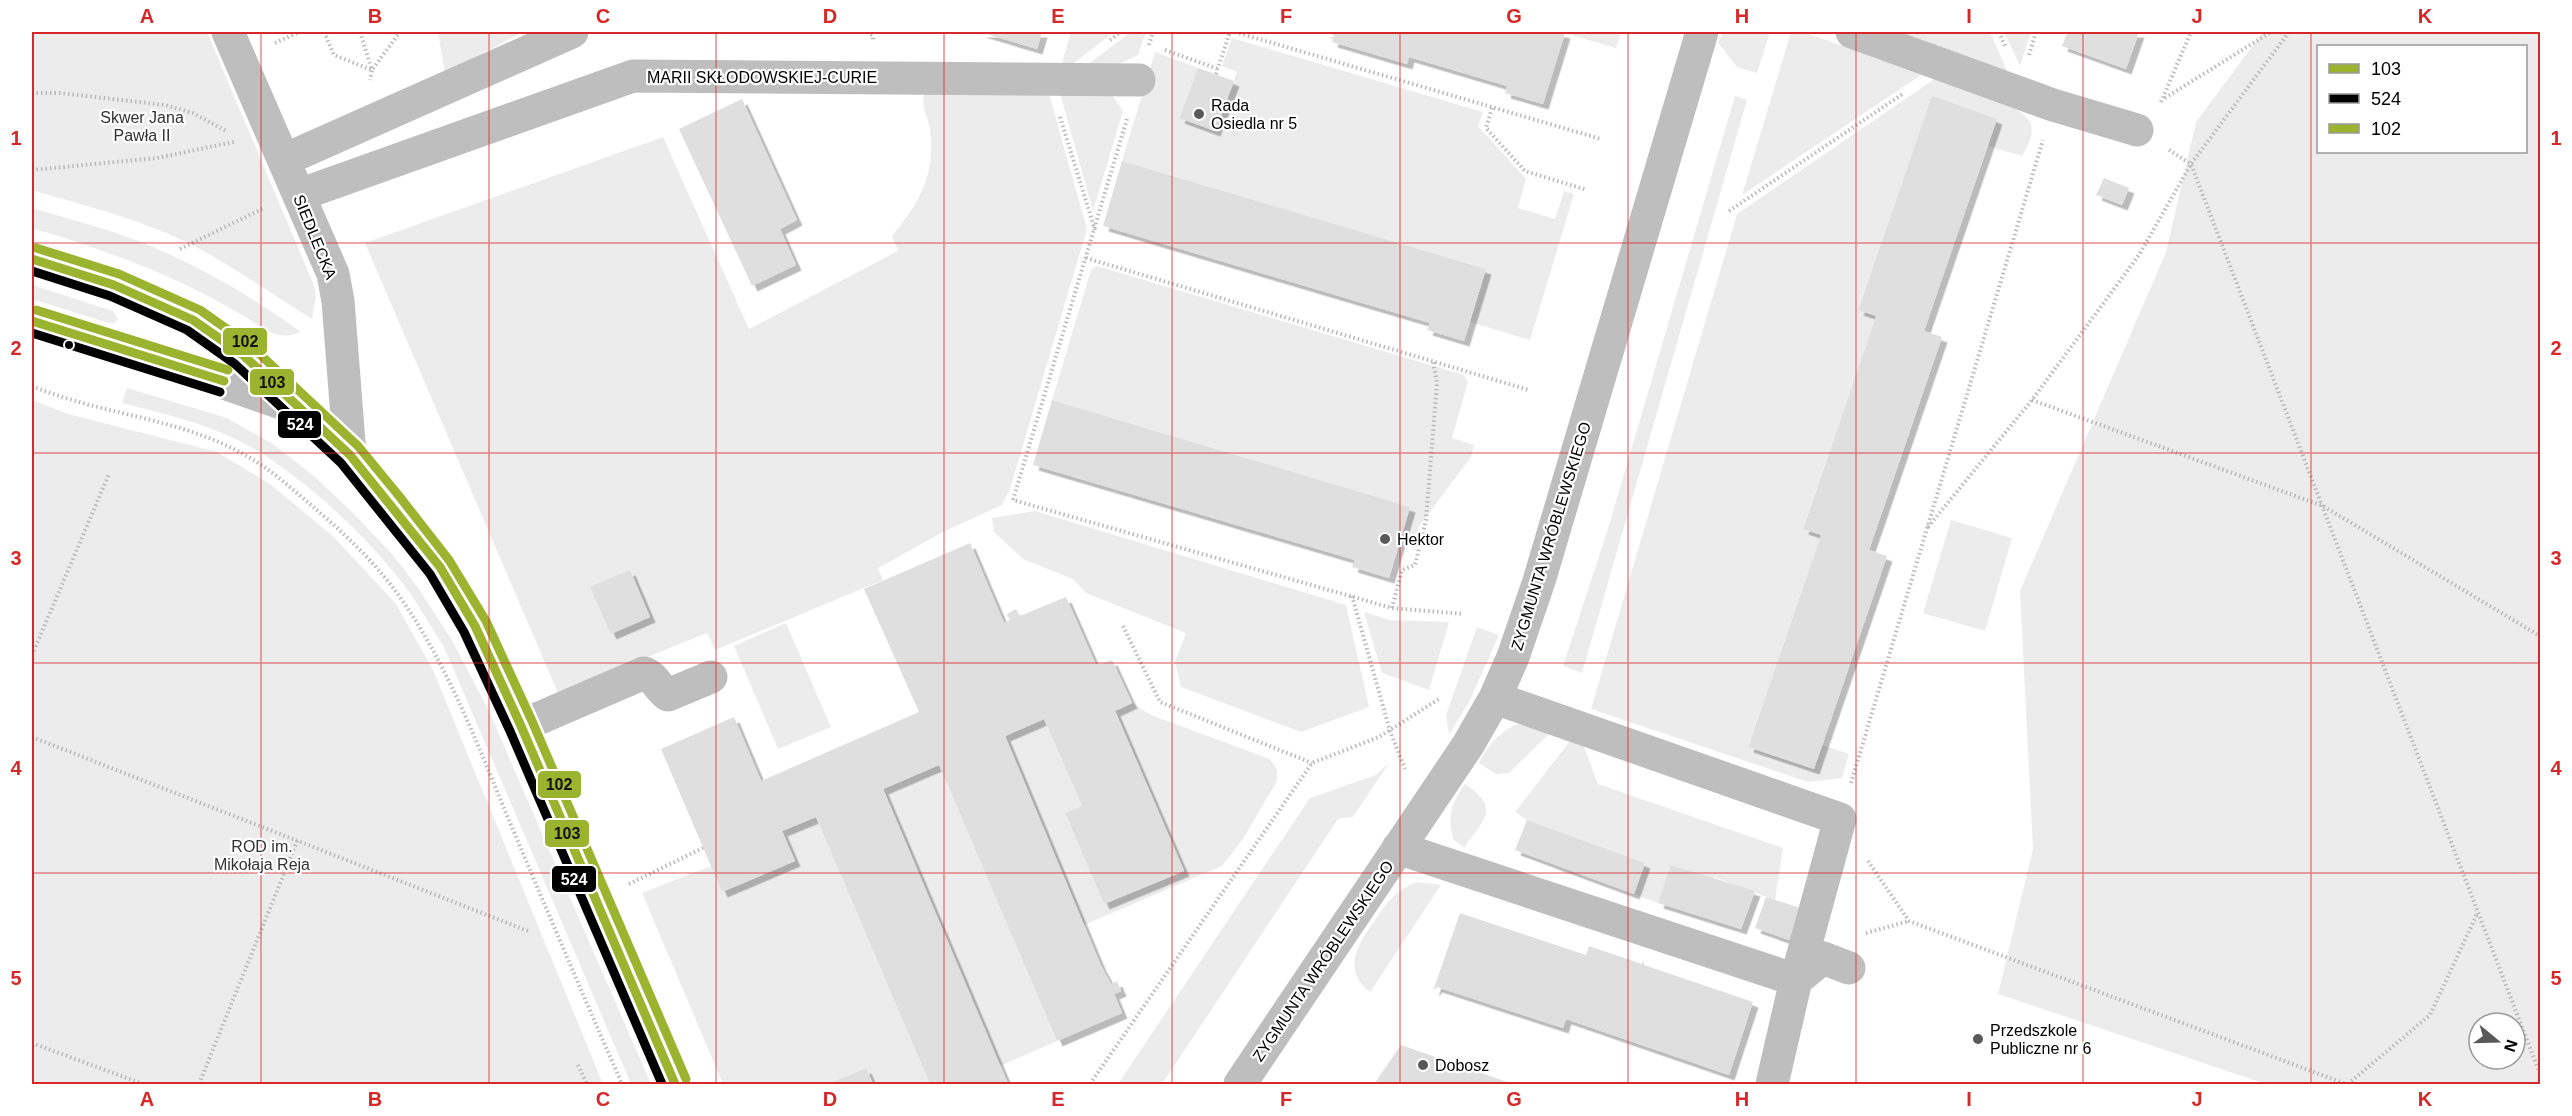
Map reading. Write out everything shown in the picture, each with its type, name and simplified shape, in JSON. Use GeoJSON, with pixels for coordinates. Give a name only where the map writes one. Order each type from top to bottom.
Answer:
{"type":"FeatureCollection","features":[{"type":"Feature","properties":{"kind":"street","name":"SIEDLECKA"},"geometry":{"type":"LineString","coordinates":[[228,32],[267,145],[299,195],[333,274],[338,301],[350,455]]}},
{"type":"Feature","properties":{"kind":"street"},"geometry":{"type":"LineString","coordinates":[[267,145],[572,32]]}},
{"type":"Feature","properties":{"kind":"street","name":"ZYGMUNTA WRÓBLEWSKIEGO"},"geometry":{"type":"LineString","coordinates":[[1240,1084],[1468,745],[1496,698],[1513,657],[1539,581],[1702,32]]}},
{"type":"Feature","properties":{"kind":"street"},"geometry":{"type":"LineString","coordinates":[[1852,32],[2053,105],[2137,130]]}},
{"type":"Feature","properties":{"kind":"street","name":"MARII SKŁODOWSKIEJ-CURIE"},"geometry":{"type":"LineString","coordinates":[[299,195],[633,76],[1139,80]]}},
{"type":"Feature","properties":{"kind":"street"},"geometry":{"type":"LineString","coordinates":[[32,259],[114,285],[193,320],[243,355],[350,455],[440,567],[475,626],[521,726],[675,1084]]}},
{"type":"Feature","properties":{"kind":"street"},"geometry":{"type":"LineString","coordinates":[[32,321],[225,381],[300,410]]}},
{"type":"Feature","properties":{"kind":"street"},"geometry":{"type":"LineString","coordinates":[[521,726],[644,673],[651,676],[661,691],[668,695],[711,677]]}},
{"type":"Feature","properties":{"kind":"street"},"geometry":{"type":"LineString","coordinates":[[1496,698],[1840,819],[1772,1084]]}},
{"type":"Feature","properties":{"kind":"street"},"geometry":{"type":"LineString","coordinates":[[1398,848],[1797,980]]}},
{"type":"Feature","properties":{"kind":"street"},"geometry":{"type":"LineString","coordinates":[[1797,980],[1823,958],[1849,968]]}},
{"type":"Feature","properties":{"kind":"path"},"geometry":{"type":"LineString","coordinates":[[275,43],[298,32]]}},
{"type":"Feature","properties":{"kind":"path"},"geometry":{"type":"LineString","coordinates":[[324,32],[334,55],[372,70],[400,32]]}},
{"type":"Feature","properties":{"kind":"path"},"geometry":{"type":"LineString","coordinates":[[1149,44],[1217,71],[1230,32]]}},
{"type":"Feature","properties":{"kind":"path"},"geometry":{"type":"LineString","coordinates":[[1235,32],[1601,139]]}},
{"type":"Feature","properties":{"kind":"path"},"geometry":{"type":"LineString","coordinates":[[2165,98],[2191,32]]}},
{"type":"Feature","properties":{"kind":"path"},"geometry":{"type":"LineString","coordinates":[[2271,32],[2165,98],[2137,130],[2191,164],[2477,913],[2541,1074]]}},
{"type":"Feature","properties":{"kind":"path"},"geometry":{"type":"LineString","coordinates":[[1926,531],[2032,400],[2139,255],[2191,164],[2289,32]]}},
{"type":"Feature","properties":{"kind":"path"},"geometry":{"type":"LineString","coordinates":[[1729,211],[1945,65]]}},
{"type":"Feature","properties":{"kind":"path"},"geometry":{"type":"LineString","coordinates":[[1049,79],[1095,231]]}},
{"type":"Feature","properties":{"kind":"path"},"geometry":{"type":"LineString","coordinates":[[1139,80],[1013,500],[1392,608],[1464,614]]}},
{"type":"Feature","properties":{"kind":"path"},"geometry":{"type":"LineString","coordinates":[[32,93],[60,93],[165,105],[193,113],[267,145]]}},
{"type":"Feature","properties":{"kind":"path"},"geometry":{"type":"LineString","coordinates":[[2053,105],[1840,819],[1908,921],[2347,1084],[2430,1015],[2477,913]]}},
{"type":"Feature","properties":{"kind":"path"},"geometry":{"type":"LineString","coordinates":[[1492,108],[1486,128],[1525,171],[1587,190]]}},
{"type":"Feature","properties":{"kind":"path"},"geometry":{"type":"LineString","coordinates":[[32,170],[267,145]]}},
{"type":"Feature","properties":{"kind":"path"},"geometry":{"type":"LineString","coordinates":[[180,249],[264,208],[299,195]]}},
{"type":"Feature","properties":{"kind":"path"},"geometry":{"type":"LineString","coordinates":[[1086,258],[1529,390]]}},
{"type":"Feature","properties":{"kind":"path"},"geometry":{"type":"LineString","coordinates":[[1392,608],[1402,570],[1415,565],[1426,519],[1437,383],[1433,361]]}},
{"type":"Feature","properties":{"kind":"path"},"geometry":{"type":"LineString","coordinates":[[32,386],[62,399],[164,422],[206,436],[244,455],[277,476],[326,518],[369,561],[401,598],[422,631],[463,712],[622,1084]]}},
{"type":"Feature","properties":{"kind":"path"},"geometry":{"type":"LineString","coordinates":[[2032,400],[2323,506],[2541,636]]}},
{"type":"Feature","properties":{"kind":"path"},"geometry":{"type":"LineString","coordinates":[[32,654],[109,474]]}},
{"type":"Feature","properties":{"kind":"path"},"geometry":{"type":"LineString","coordinates":[[1352,595],[1390,731],[1406,773]]}},
{"type":"Feature","properties":{"kind":"path"},"geometry":{"type":"LineString","coordinates":[[1123,626],[1160,702],[1312,763]]}},
{"type":"Feature","properties":{"kind":"path"},"geometry":{"type":"LineString","coordinates":[[1090,1084],[1312,763],[1390,731],[1439,699]]}},
{"type":"Feature","properties":{"kind":"path"},"geometry":{"type":"LineString","coordinates":[[32,737],[298,839],[528,931]]}},
{"type":"Feature","properties":{"kind":"path"},"geometry":{"type":"LineString","coordinates":[[198,1084],[298,839]]}},
{"type":"Feature","properties":{"kind":"path"},"geometry":{"type":"LineString","coordinates":[[625,886],[703,848]]}},
{"type":"Feature","properties":{"kind":"path"},"geometry":{"type":"LineString","coordinates":[[32,1043],[143,1084]]}},
{"type":"Feature","properties":{"kind":"path"},"geometry":{"type":"LineString","coordinates":[[578,1065],[587,1084]]}},
{"type":"Feature","properties":{"kind":"green space","name":"Skwer Jana Pawła II"},"geometry":{"type":"Polygon","coordinates":[[[32,32],[207,32],[313,283],[316,295],[312,319],[230,266],[182,240],[118,216],[32,190],[32,32]]]}},
{"type":"Feature","properties":{"kind":"green space"},"geometry":{"type":"Polygon","coordinates":[[[438,32],[523,32],[445,73],[438,32]]]}},
{"type":"Feature","properties":{"kind":"green space"},"geometry":{"type":"Polygon","coordinates":[[[1071,32],[1114,32],[1074,63],[1062,63],[1071,32]]]}},
{"type":"Feature","properties":{"kind":"green space"},"geometry":{"type":"Polygon","coordinates":[[[1131,32],[1146,32],[1138,55],[1117,65],[1087,65],[1131,32]]]}},
{"type":"Feature","properties":{"kind":"green space"},"geometry":{"type":"Polygon","coordinates":[[[1561,32],[1621,32],[1616,48],[1561,32]]]}},
{"type":"Feature","properties":{"kind":"green space"},"geometry":{"type":"Polygon","coordinates":[[[1723,32],[1770,32],[1757,73],[1737,67],[1718,43],[1723,32]]]}},
{"type":"Feature","properties":{"kind":"green space"},"geometry":{"type":"Polygon","coordinates":[[[1791,32],[1802,32],[1924,73],[1742,195],[1791,32]]]}},
{"type":"Feature","properties":{"kind":"green space"},"geometry":{"type":"Polygon","coordinates":[[[1887,32],[1990,32],[2011,79],[1887,32]]]}},
{"type":"Feature","properties":{"kind":"green space"},"geometry":{"type":"Polygon","coordinates":[[[2004,32],[2031,32],[2020,66],[2004,32]]]}},
{"type":"Feature","properties":{"kind":"green space"},"geometry":{"type":"Polygon","coordinates":[[[2263,32],[2540,32],[2540,1084],[2266,1084],[1998,994],[2033,849],[2020,591],[2166,252],[2196,122],[2263,32]]]}},
{"type":"Feature","properties":{"kind":"green space"},"geometry":{"type":"Polygon","coordinates":[[[1232,38],[1483,112],[1478,126],[1526,179],[1518,208],[1555,219],[1564,191],[1574,194],[1530,340],[1470,322],[1486,269],[1122,161],[1155,52],[1198,68],[1179,117],[1215,131],[1237,72],[1222,66],[1232,38]]]}},
{"type":"Feature","properties":{"kind":"green space"},"geometry":{"type":"Polygon","coordinates":[[[1936,78],[2014,108],[2029,120],[2032,129],[2029,143],[2022,156],[1987,146],[1996,119],[1932,97],[1858,309],[1876,316],[1803,528],[1821,535],[1748,746],[1822,745],[1849,754],[1842,778],[1808,782],[1591,709],[1737,214],[1936,78]]]}},
{"type":"Feature","properties":{"kind":"green space"},"geometry":{"type":"Polygon","coordinates":[[[925,93],[1049,94],[1087,229],[1010,489],[1002,505],[943,532],[878,568],[883,580],[715,650],[707,633],[558,693],[365,243],[663,137],[749,329],[898,251],[892,236],[918,199],[924,187],[931,160],[930,129],[923,102],[925,93]]]}},
{"type":"Feature","properties":{"kind":"green space"},"geometry":{"type":"Polygon","coordinates":[[[1060,93],[1111,93],[1123,111],[1093,211],[1060,93]]]}},
{"type":"Feature","properties":{"kind":"green space"},"geometry":{"type":"Polygon","coordinates":[[[1735,96],[1747,100],[1582,673],[1563,666],[1607,532],[1735,96]]]}},
{"type":"Feature","properties":{"kind":"green space"},"geometry":{"type":"Polygon","coordinates":[[[32,208],[114,232],[162,251],[224,282],[301,332],[286,336],[272,333],[221,303],[169,277],[115,255],[32,228],[32,208]]]}},
{"type":"Feature","properties":{"kind":"green space"},"geometry":{"type":"Polygon","coordinates":[[[1097,266],[1464,375],[1468,382],[1452,438],[1474,445],[1471,457],[1418,528],[1414,542],[1401,538],[1410,507],[1052,400],[1091,270],[1097,266]]]}},
{"type":"Feature","properties":{"kind":"green space"},"geometry":{"type":"Polygon","coordinates":[[[32,285],[113,311],[118,319],[114,323],[109,323],[32,299],[32,285]]]}},
{"type":"Feature","properties":{"kind":"green space"},"geometry":{"type":"Polygon","coordinates":[[[127,388],[227,418],[273,444],[314,476],[353,513],[392,554],[419,589],[453,642],[488,709],[651,1084],[631,1084],[444,647],[412,596],[356,530],[283,468],[259,452],[222,433],[180,418],[122,403],[127,388]]]}},
{"type":"Feature","properties":{"kind":"green space","name":"ROD im. Mikołaja Reja"},"geometry":{"type":"Polygon","coordinates":[[[32,400],[68,414],[217,452],[270,484],[333,536],[396,604],[433,670],[603,1084],[32,1084],[32,400]]]}},
{"type":"Feature","properties":{"kind":"green space"},"geometry":{"type":"Polygon","coordinates":[[[1035,511],[1346,605],[1369,707],[1301,732],[1181,687],[1175,662],[1186,633],[1086,593],[1073,579],[1023,559],[994,532],[992,518],[1035,511]]]}},
{"type":"Feature","properties":{"kind":"green space"},"geometry":{"type":"Polygon","coordinates":[[[1951,520],[2012,538],[1985,631],[1923,613],[1951,520]]]}},
{"type":"Feature","properties":{"kind":"green space"},"geometry":{"type":"Polygon","coordinates":[[[1364,612],[1390,620],[1449,622],[1429,690],[1382,673],[1364,612]]]}},
{"type":"Feature","properties":{"kind":"green space"},"geometry":{"type":"Polygon","coordinates":[[[786,623],[831,727],[778,749],[734,646],[786,623]]]}},
{"type":"Feature","properties":{"kind":"green space"},"geometry":{"type":"Polygon","coordinates":[[[1477,627],[1499,635],[1470,700],[1449,735],[1446,715],[1477,627]]]}},
{"type":"Feature","properties":{"kind":"green space"},"geometry":{"type":"Polygon","coordinates":[[[1132,703],[1151,715],[1270,759],[1277,770],[1277,781],[1243,839],[1222,866],[1084,925],[1005,736],[1044,719],[1082,806],[1065,813],[1104,904],[1184,870],[1115,711],[1132,703]]]}},
{"type":"Feature","properties":{"kind":"green space"},"geometry":{"type":"Polygon","coordinates":[[[1517,724],[1528,724],[1553,730],[1509,773],[1496,774],[1479,763],[1494,740],[1517,724]]]}},
{"type":"Feature","properties":{"kind":"green space"},"geometry":{"type":"Polygon","coordinates":[[[1581,739],[1598,784],[1783,848],[1775,900],[1714,877],[1713,879],[1672,865],[1658,903],[1634,894],[1645,863],[1527,820],[1515,812],[1570,741],[1581,739]]]}},
{"type":"Feature","properties":{"kind":"green space"},"geometry":{"type":"Polygon","coordinates":[[[1389,763],[1353,817],[1338,819],[1162,1084],[1118,1084],[1310,798],[1376,775],[1389,763]]]}},
{"type":"Feature","properties":{"kind":"green space"},"geometry":{"type":"Polygon","coordinates":[[[939,765],[1057,1041],[1000,1066],[883,789],[939,765]]]}},
{"type":"Feature","properties":{"kind":"green space"},"geometry":{"type":"Polygon","coordinates":[[[1465,784],[1483,800],[1486,814],[1464,848],[1454,840],[1451,817],[1454,804],[1465,784]]]}},
{"type":"Feature","properties":{"kind":"green space"},"geometry":{"type":"Polygon","coordinates":[[[816,817],[930,1084],[873,1084],[865,1068],[827,1084],[723,1084],[642,893],[711,866],[722,892],[795,861],[782,831],[816,817]]]}},
{"type":"Feature","properties":{"kind":"green space"},"geometry":{"type":"Polygon","coordinates":[[[1417,882],[1441,885],[1370,992],[1361,984],[1356,975],[1354,967],[1358,949],[1367,931],[1392,898],[1417,882]]]}},
{"type":"Feature","properties":{"kind":"building"},"geometry":{"type":"Polygon","coordinates":[[[980,32],[1042,32],[1037,49],[980,32]]]}},
{"type":"Feature","properties":{"kind":"building"},"geometry":{"type":"Polygon","coordinates":[[[1324,32],[1565,33],[1543,104],[1505,93],[1507,86],[1416,59],[1409,57],[1407,64],[1332,42],[1334,35],[1324,32]]]}},
{"type":"Feature","properties":{"kind":"building"},"geometry":{"type":"Polygon","coordinates":[[[2067,32],[2139,32],[2126,69],[2062,46],[2067,32]]]}},
{"type":"Feature","properties":{"kind":"building"},"geometry":{"type":"Polygon","coordinates":[[[1198,68],[1234,81],[1215,131],[1179,118],[1198,68]]]}},
{"type":"Feature","properties":{"kind":"building"},"geometry":{"type":"Polygon","coordinates":[[[1932,96],[1997,119],[1924,331],[1942,337],[1869,550],[1887,556],[1814,769],[1748,747],[1821,535],[1803,529],[1876,316],[1858,310],[1932,96]]]}},
{"type":"Feature","properties":{"kind":"building"},"geometry":{"type":"Polygon","coordinates":[[[742,99],[797,220],[780,229],[796,265],[752,286],[679,129],[742,99]]]}},
{"type":"Feature","properties":{"kind":"building"},"geometry":{"type":"Polygon","coordinates":[[[1122,161],[1486,269],[1464,341],[1427,330],[1430,323],[1103,226],[1122,161]]]}},
{"type":"Feature","properties":{"kind":"building"},"geometry":{"type":"Polygon","coordinates":[[[2104,178],[2129,188],[2122,205],[2096,195],[2104,178]]]}},
{"type":"Feature","properties":{"kind":"building"},"geometry":{"type":"Polygon","coordinates":[[[1052,400],[1410,507],[1389,578],[1352,567],[1355,560],[1033,465],[1052,400]]]}},
{"type":"Feature","properties":{"kind":"building"},"geometry":{"type":"Polygon","coordinates":[[[970,543],[1004,623],[1010,620],[1007,614],[1016,609],[1020,616],[1066,597],[1096,665],[1112,660],[1132,703],[1115,711],[1184,871],[1104,904],[1065,813],[1082,806],[1044,719],[1005,736],[1101,966],[1111,984],[1117,981],[1121,991],[1114,994],[1122,1013],[1057,1041],[939,765],[883,789],[1008,1084],[930,1084],[816,817],[782,831],[795,861],[722,892],[661,749],[734,717],[761,781],[919,712],[864,589],[970,543]]]}},
{"type":"Feature","properties":{"kind":"building"},"geometry":{"type":"Polygon","coordinates":[[[630,570],[650,617],[611,634],[590,587],[630,570]]]}},
{"type":"Feature","properties":{"kind":"building"},"geometry":{"type":"Polygon","coordinates":[[[1527,820],[1645,863],[1634,894],[1515,850],[1527,820]]]}},
{"type":"Feature","properties":{"kind":"building"},"geometry":{"type":"Polygon","coordinates":[[[1671,865],[1755,891],[1741,929],[1658,903],[1671,865]]]}},
{"type":"Feature","properties":{"kind":"building"},"geometry":{"type":"Polygon","coordinates":[[[1766,897],[1800,908],[1789,940],[1755,928],[1766,897]]]}},
{"type":"Feature","properties":{"kind":"building"},"geometry":{"type":"Polygon","coordinates":[[[1460,913],[1586,955],[1589,946],[1642,964],[1644,960],[1644,965],[1753,1002],[1729,1075],[1566,1019],[1563,1028],[1437,987],[1433,991],[1460,913]]]}},
{"type":"Feature","properties":{"kind":"building","name":"Dobosz"},"geometry":{"type":"Polygon","coordinates":[[[1401,1045],[1513,1084],[1374,1084],[1401,1045]]]}},
{"type":"Feature","properties":{"kind":"building"},"geometry":{"type":"Polygon","coordinates":[[[866,1068],[873,1084],[827,1084],[866,1068]]]}},
{"type":"Feature","properties":{"kind":"transit line","name":"102"},"geometry":{"type":"LineString","coordinates":[[36,248],[119,274],[200,310],[251,346],[358,446],[399,496],[449,560],[486,621],[532,721],[686,1079]]}},
{"type":"Feature","properties":{"kind":"transit line","name":"103"},"geometry":{"type":"LineString","coordinates":[[32,259],[114,285],[193,320],[243,355],[350,455],[440,567],[475,626],[521,726],[675,1084]]}},
{"type":"Feature","properties":{"kind":"transit line","name":"524"},"geometry":{"type":"LineString","coordinates":[[32,271],[110,296],[187,330],[235,364],[341,463],[430,574],[464,632],[510,731],[662,1084]]}},
{"type":"Feature","properties":{"kind":"transit line","name":"102"},"geometry":{"type":"LineString","coordinates":[[36,310],[228,370]]}},
{"type":"Feature","properties":{"kind":"transit line","name":"103"},"geometry":{"type":"LineString","coordinates":[[32,321],[224,381]]}},
{"type":"Feature","properties":{"kind":"transit line","name":"524"},"geometry":{"type":"LineString","coordinates":[[32,333],[220,392]]}},
{"type":"Feature","properties":{"kind":"place","name":"Rada Osiedla nr 5"},"geometry":{"type":"Point","coordinates":[1199,114]}},
{"type":"Feature","properties":{"kind":"place","name":"Hektor"},"geometry":{"type":"Point","coordinates":[1385,539]}},
{"type":"Feature","properties":{"kind":"place","name":"Przedszkole Publiczne nr 6"},"geometry":{"type":"Point","coordinates":[1978,1039]}},
{"type":"Feature","properties":{"kind":"place","name":"Dobosz"},"geometry":{"type":"Point","coordinates":[1423,1065]}}]}
